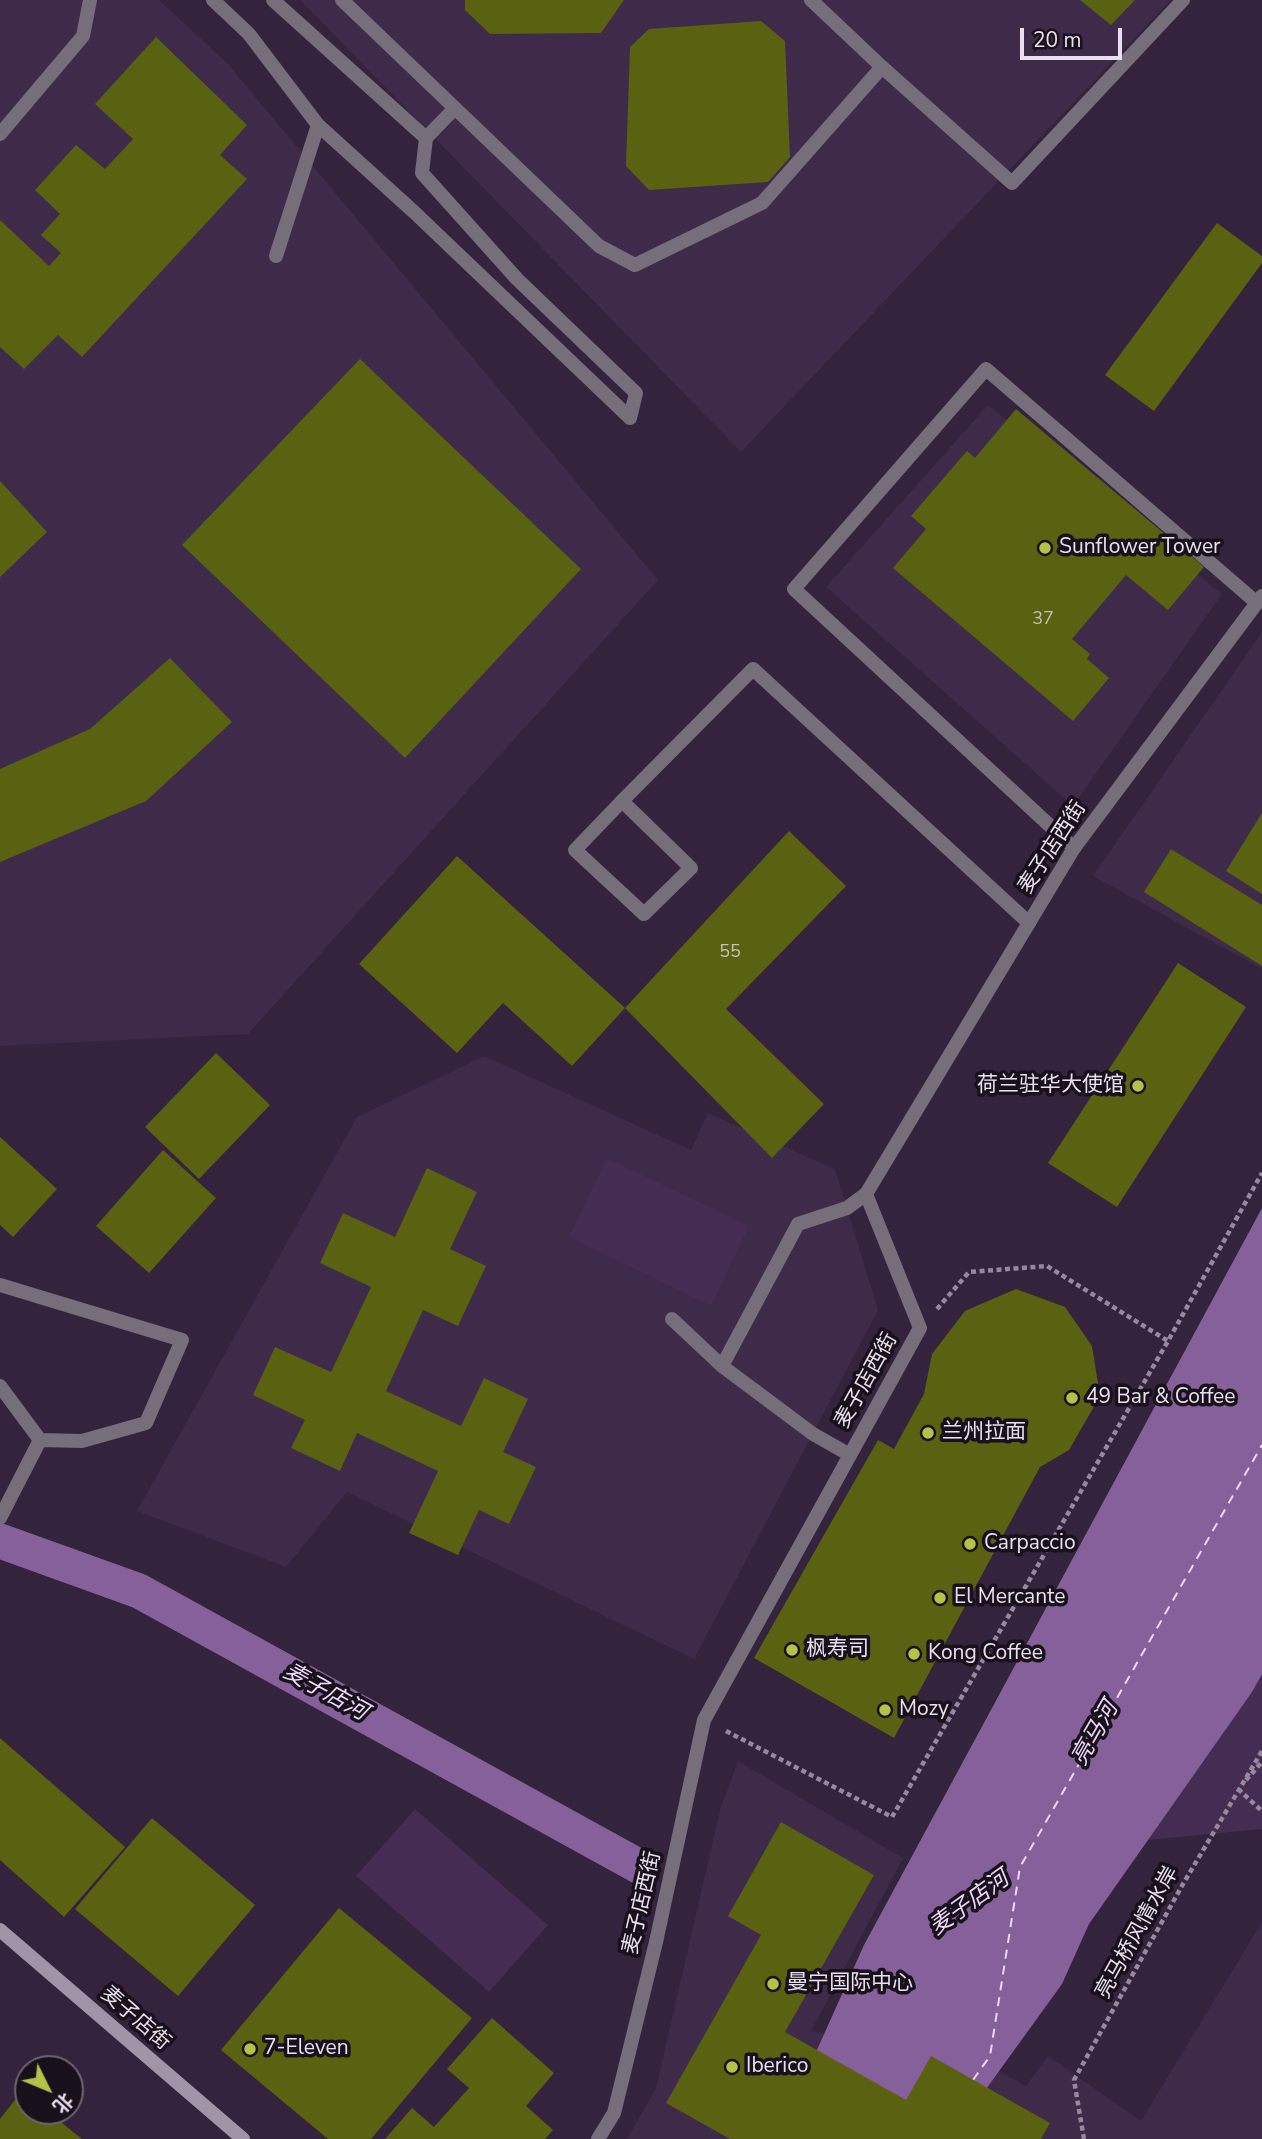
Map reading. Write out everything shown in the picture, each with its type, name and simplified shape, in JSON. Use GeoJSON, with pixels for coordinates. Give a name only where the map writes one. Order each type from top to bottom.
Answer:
{"type":"FeatureCollection","features":[{"type":"Feature","properties":{"kind":"street"},"geometry":{"type":"LineString","coordinates":[[0,134],[83,36],[90,0]]}},
{"type":"Feature","properties":{"kind":"street"},"geometry":{"type":"LineString","coordinates":[[213,0],[249,34],[318,125],[414,212],[630,418],[636,393],[517,279],[422,173],[426,138],[455,108]]}},
{"type":"Feature","properties":{"kind":"street"},"geometry":{"type":"LineString","coordinates":[[273,0],[426,138]]}},
{"type":"Feature","properties":{"kind":"street"},"geometry":{"type":"LineString","coordinates":[[342,0],[599,246],[635,265],[762,203],[882,67]]}},
{"type":"Feature","properties":{"kind":"street"},"geometry":{"type":"LineString","coordinates":[[811,0],[1012,183],[1183,0]]}},
{"type":"Feature","properties":{"kind":"street"},"geometry":{"type":"LineString","coordinates":[[276,256],[318,125]]}},
{"type":"Feature","properties":{"kind":"street"},"geometry":{"type":"LineString","coordinates":[[1074,848],[793,589],[986,369],[1259,600]]}},
{"type":"Feature","properties":{"kind":"street","name":"麦子店西街"},"geometry":{"type":"LineString","coordinates":[[598,2139],[614,2113],[656,1942],[704,1720],[920,1328],[866,1194],[1074,848],[1259,600]]}},
{"type":"Feature","properties":{"kind":"street"},"geometry":{"type":"LineString","coordinates":[[622,801],[691,869],[644,914],[575,850],[622,801],[753,669],[1029,923]]}},
{"type":"Feature","properties":{"kind":"street"},"geometry":{"type":"LineString","coordinates":[[722,1366],[798,1224],[847,1208],[866,1194]]}},
{"type":"Feature","properties":{"kind":"street"},"geometry":{"type":"LineString","coordinates":[[0,1285],[182,1339],[146,1423],[82,1441],[40,1440]]}},
{"type":"Feature","properties":{"kind":"street"},"geometry":{"type":"LineString","coordinates":[[672,1319],[722,1366],[813,1434],[850,1455]]}},
{"type":"Feature","properties":{"kind":"street"},"geometry":{"type":"LineString","coordinates":[[0,1386],[40,1440]]}},
{"type":"Feature","properties":{"kind":"street"},"geometry":{"type":"LineString","coordinates":[[1,1516],[40,1440]]}},
{"type":"Feature","properties":{"kind":"street","name":"麦子店街"},"geometry":{"type":"LineString","coordinates":[[0,1930],[243,2139]]}},
{"type":"Feature","properties":{"kind":"path"},"geometry":{"type":"LineString","coordinates":[[704,1720],[892,1817],[1168,1341],[1262,1173]]}},
{"type":"Feature","properties":{"kind":"path"},"geometry":{"type":"LineString","coordinates":[[920,1328],[969,1272],[1047,1266],[1168,1341]]}},
{"type":"Feature","properties":{"kind":"path","name":"亮马桥风情水岸"},"geometry":{"type":"LineString","coordinates":[[1084,2139],[1074,2080],[1237,1790],[1262,1751]]}},
{"type":"Feature","properties":{"kind":"path"},"geometry":{"type":"LineString","coordinates":[[1262,1762],[1237,1790],[1262,1811]]}},
{"type":"Feature","properties":{"kind":"shaded area"},"geometry":{"type":"Polygon","coordinates":[[[0,0],[159,0],[228,64],[658,580],[248,1034],[0,1046],[0,0]]]}},
{"type":"Feature","properties":{"kind":"shaded area"},"geometry":{"type":"Polygon","coordinates":[[[300,0],[1171,0],[741,452],[300,0]]]}},
{"type":"Feature","properties":{"kind":"shaded area"},"geometry":{"type":"Polygon","coordinates":[[[988,405],[1222,594],[1073,806],[826,587],[988,405]]]}},
{"type":"Feature","properties":{"kind":"shaded area"},"geometry":{"type":"Polygon","coordinates":[[[1262,632],[1262,969],[1093,876],[1262,632]]]}},
{"type":"Feature","properties":{"kind":"shaded area"},"geometry":{"type":"Polygon","coordinates":[[[484,1056],[691,1150],[708,1113],[835,1169],[878,1310],[694,1659],[347,1492],[286,1567],[137,1511],[357,1117],[484,1056]]]}},
{"type":"Feature","properties":{"kind":"shaded area"},"geometry":{"type":"Polygon","coordinates":[[[607,1158],[749,1226],[711,1306],[569,1237],[607,1158]]]}},
{"type":"Feature","properties":{"kind":"shaded area"},"geometry":{"type":"Polygon","coordinates":[[[1262,1644],[1262,1829],[1136,1841],[1262,1644]]]}},
{"type":"Feature","properties":{"kind":"shaded area","name":"曼宁国际中心"},"geometry":{"type":"Polygon","coordinates":[[[738,1761],[903,1858],[811,2031],[860,2041],[890,2013],[1026,2086],[1048,2056],[1141,2121],[1262,1922],[1262,2139],[627,2139],[656,2088],[720,1810],[738,1761]]]}},
{"type":"Feature","properties":{"kind":"shaded area"},"geometry":{"type":"Polygon","coordinates":[[[415,1809],[548,1925],[489,1992],[356,1876],[415,1809]]]}},
{"type":"Feature","properties":{"kind":"water","name":"亮马河"},"geometry":{"type":"Polygon","coordinates":[[[1262,1208],[1262,1674],[1089,1924],[1062,1984],[950,2139],[777,2139],[864,1945],[1262,1208]]]}},
{"type":"Feature","properties":{"kind":"building"},"geometry":{"type":"Polygon","coordinates":[[[465,0],[624,0],[601,33],[490,34],[465,10],[465,0]]]}},
{"type":"Feature","properties":{"kind":"building"},"geometry":{"type":"Polygon","coordinates":[[[1080,0],[1135,0],[1111,25],[1080,0]]]}},
{"type":"Feature","properties":{"kind":"building"},"geometry":{"type":"Polygon","coordinates":[[[761,21],[785,41],[790,157],[768,182],[649,190],[626,166],[630,47],[649,29],[761,21]]]}},
{"type":"Feature","properties":{"kind":"building"},"geometry":{"type":"Polygon","coordinates":[[[156,37],[247,125],[220,155],[247,179],[82,357],[58,335],[24,369],[0,347],[0,220],[49,266],[61,253],[41,235],[60,214],[35,190],[76,145],[105,169],[133,139],[95,104],[156,37]]]}},
{"type":"Feature","properties":{"kind":"building"},"geometry":{"type":"Polygon","coordinates":[[[1217,223],[1262,256],[1262,263],[1154,411],[1105,375],[1217,223]]]}},
{"type":"Feature","properties":{"kind":"building"},"geometry":{"type":"Polygon","coordinates":[[[360,359],[581,569],[405,758],[182,545],[360,359]]]}},
{"type":"Feature","properties":{"kind":"building","name":"Sunflower Tower"},"geometry":{"type":"Polygon","coordinates":[[[1016,409],[1204,567],[1168,610],[1126,575],[1072,639],[1090,654],[1087,659],[1109,678],[1073,721],[893,568],[926,529],[911,516],[967,451],[975,458],[1016,409]]]}},
{"type":"Feature","properties":{"kind":"building"},"geometry":{"type":"Polygon","coordinates":[[[0,481],[47,532],[0,577],[0,481]]]}},
{"type":"Feature","properties":{"kind":"building"},"geometry":{"type":"Polygon","coordinates":[[[170,658],[232,722],[146,801],[0,862],[0,769],[90,729],[170,658]]]}},
{"type":"Feature","properties":{"kind":"building"},"geometry":{"type":"Polygon","coordinates":[[[1262,813],[1262,894],[1226,871],[1262,813]]]}},
{"type":"Feature","properties":{"kind":"building"},"geometry":{"type":"Polygon","coordinates":[[[789,831],[846,886],[726,1009],[824,1104],[772,1158],[625,1008],[789,831]]]}},
{"type":"Feature","properties":{"kind":"building"},"geometry":{"type":"Polygon","coordinates":[[[1171,849],[1262,905],[1262,966],[1144,892],[1171,849]]]}},
{"type":"Feature","properties":{"kind":"building"},"geometry":{"type":"Polygon","coordinates":[[[457,856],[625,1008],[572,1066],[503,1003],[457,1053],[359,964],[457,856]]]}},
{"type":"Feature","properties":{"kind":"building"},"geometry":{"type":"Polygon","coordinates":[[[1178,963],[1246,1007],[1117,1207],[1048,1163],[1178,963]]]}},
{"type":"Feature","properties":{"kind":"building"},"geometry":{"type":"Polygon","coordinates":[[[216,1053],[270,1105],[199,1179],[145,1127],[216,1053]]]}},
{"type":"Feature","properties":{"kind":"building"},"geometry":{"type":"Polygon","coordinates":[[[0,1137],[57,1189],[13,1237],[0,1225],[0,1137]]]}},
{"type":"Feature","properties":{"kind":"building"},"geometry":{"type":"Polygon","coordinates":[[[163,1150],[216,1198],[149,1273],[96,1226],[163,1150]]]}},
{"type":"Feature","properties":{"kind":"building"},"geometry":{"type":"Polygon","coordinates":[[[427,1168],[477,1192],[450,1249],[486,1266],[458,1326],[423,1310],[386,1391],[461,1426],[484,1378],[528,1399],[503,1452],[536,1467],[509,1524],[479,1510],[458,1555],[409,1533],[438,1471],[357,1433],[340,1471],[291,1448],[305,1420],[253,1395],[275,1347],[331,1372],[371,1287],[320,1263],[343,1213],[395,1237],[427,1168]]]}},
{"type":"Feature","properties":{"kind":"building"},"geometry":{"type":"Polygon","coordinates":[[[1016,1289],[1065,1307],[1092,1346],[1100,1396],[1069,1450],[1040,1467],[894,1738],[754,1658],[878,1440],[894,1449],[924,1394],[932,1354],[965,1311],[1016,1289]]]}},
{"type":"Feature","properties":{"kind":"building"},"geometry":{"type":"Polygon","coordinates":[[[0,1738],[125,1847],[64,1917],[0,1860],[0,1738]]]}},
{"type":"Feature","properties":{"kind":"building"},"geometry":{"type":"Polygon","coordinates":[[[152,1818],[255,1905],[178,1996],[75,1909],[152,1818]]]}},
{"type":"Feature","properties":{"kind":"building","name":"曼宁国际中心"},"geometry":{"type":"Polygon","coordinates":[[[781,1822],[874,1875],[785,2032],[906,2100],[931,2056],[1050,2123],[1041,2139],[730,2139],[666,2103],[761,1935],[728,1916],[781,1822]]]}},
{"type":"Feature","properties":{"kind":"building"},"geometry":{"type":"Polygon","coordinates":[[[339,1908],[472,2018],[371,2139],[328,2139],[221,2050],[339,1908]]]}},
{"type":"Feature","properties":{"kind":"building"},"geometry":{"type":"Polygon","coordinates":[[[492,2018],[554,2073],[526,2106],[553,2130],[545,2139],[385,2139],[412,2108],[434,2127],[469,2088],[447,2069],[492,2018]]]}},
{"type":"Feature","properties":{"kind":"building"},"geometry":{"type":"Polygon","coordinates":[[[14,2101],[14,2125],[64,2125],[82,2139],[0,2139],[0,2119],[14,2101]]]}},
{"type":"Feature","properties":{"kind":"waterway","name":"麦子店河"},"geometry":{"type":"LineString","coordinates":[[0,1541],[139,1591],[640,1867]]}},
{"type":"Feature","properties":{"kind":"ferry route"},"geometry":{"type":"LineString","coordinates":[[973,2080],[990,2056],[1020,1867],[1262,1445]]}},
{"type":"Feature","properties":{"kind":"place","name":"Sunflower Tower"},"geometry":{"type":"Point","coordinates":[1045,548]}},
{"type":"Feature","properties":{"kind":"place","name":"荷兰驻华大使馆"},"geometry":{"type":"Point","coordinates":[1138,1086]}},
{"type":"Feature","properties":{"kind":"place","name":"49 Bar & Coffee"},"geometry":{"type":"Point","coordinates":[1072,1398]}},
{"type":"Feature","properties":{"kind":"place","name":"兰州拉面"},"geometry":{"type":"Point","coordinates":[928,1433]}},
{"type":"Feature","properties":{"kind":"place","name":"Carpaccio"},"geometry":{"type":"Point","coordinates":[970,1544]}},
{"type":"Feature","properties":{"kind":"place","name":"El Mercante"},"geometry":{"type":"Point","coordinates":[940,1598]}},
{"type":"Feature","properties":{"kind":"place","name":"枫寿司"},"geometry":{"type":"Point","coordinates":[792,1650]}},
{"type":"Feature","properties":{"kind":"place","name":"Kong Coffee"},"geometry":{"type":"Point","coordinates":[914,1654]}},
{"type":"Feature","properties":{"kind":"place","name":"Mozy"},"geometry":{"type":"Point","coordinates":[885,1710]}},
{"type":"Feature","properties":{"kind":"place","name":"曼宁国际中心"},"geometry":{"type":"Point","coordinates":[773,1984]}},
{"type":"Feature","properties":{"kind":"place","name":"7-Eleven"},"geometry":{"type":"Point","coordinates":[250,2049]}},
{"type":"Feature","properties":{"kind":"place","name":"Iberico"},"geometry":{"type":"Point","coordinates":[732,2067]}}]}
